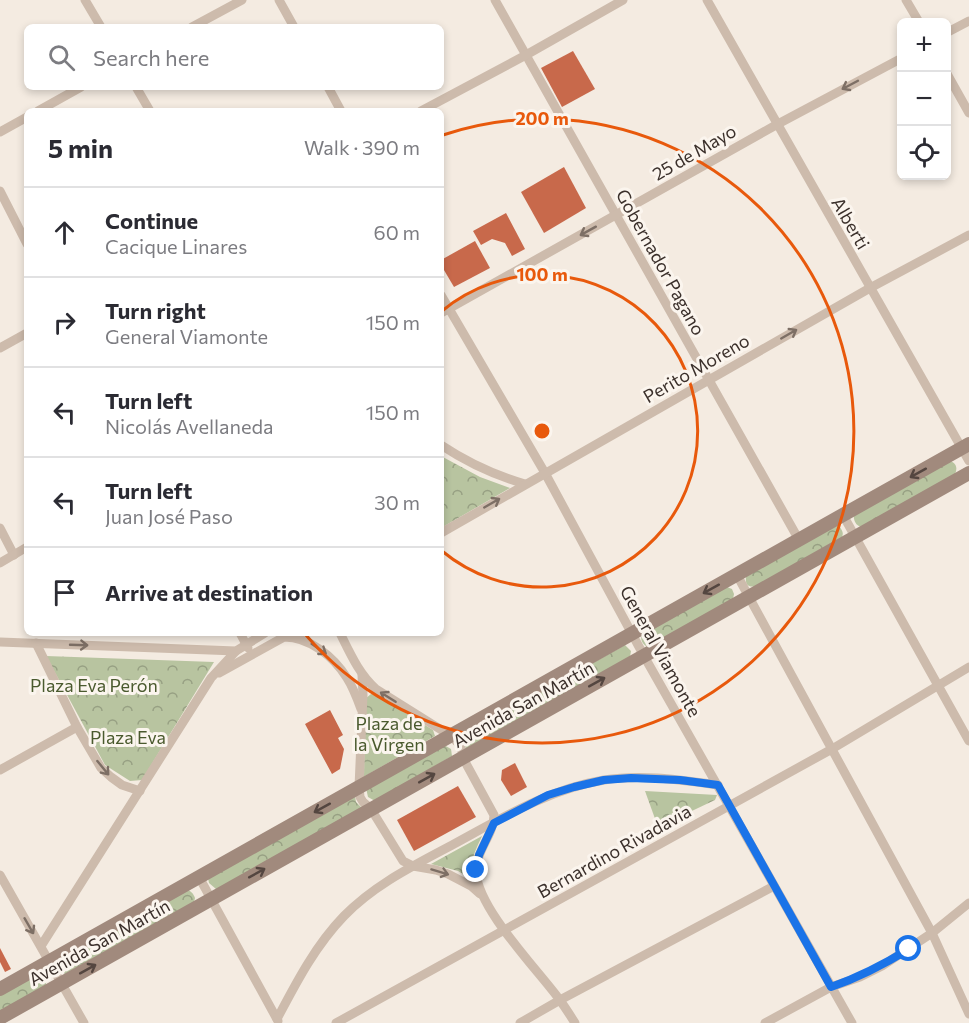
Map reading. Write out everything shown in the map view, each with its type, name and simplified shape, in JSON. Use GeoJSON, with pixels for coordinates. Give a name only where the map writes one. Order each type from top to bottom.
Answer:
{"type":"FeatureCollection","features":[{"type":"Feature","properties":{"kind":"main road","name":"Avenida San Martín"},"geometry":{"type":"LineString","coordinates":[[0,989],[965,446]]}},
{"type":"Feature","properties":{"kind":"main road","name":"Avenida San Martín"},"geometry":{"type":"LineString","coordinates":[[0,1018],[969,473]]}},
{"type":"Feature","properties":{"kind":"street"},"geometry":{"type":"LineString","coordinates":[[85,0],[99,24]]}},
{"type":"Feature","properties":{"kind":"street"},"geometry":{"type":"LineString","coordinates":[[198,24],[242,0]]}},
{"type":"Feature","properties":{"kind":"street"},"geometry":{"type":"LineString","coordinates":[[279,0],[292,24]]}},
{"type":"Feature","properties":{"kind":"street","name":"Gobernador Pagano"},"geometry":{"type":"LineString","coordinates":[[495,0],[799,540]]}},
{"type":"Feature","properties":{"kind":"street"},"geometry":{"type":"LineString","coordinates":[[427,108],[623,0]]}},
{"type":"Feature","properties":{"kind":"street","name":"Alberti"},"geometry":{"type":"LineString","coordinates":[[707,0],[870,288],[965,446],[969,461]]}},
{"type":"Feature","properties":{"kind":"street"},"geometry":{"type":"LineString","coordinates":[[906,0],[917,18]]}},
{"type":"Feature","properties":{"kind":"street"},"geometry":{"type":"LineString","coordinates":[[951,30],[969,21]]}},
{"type":"Feature","properties":{"kind":"street","name":"25 de Mayo"},"geometry":{"type":"LineString","coordinates":[[445,311],[776,124],[897,61]]}},
{"type":"Feature","properties":{"kind":"street"},"geometry":{"type":"LineString","coordinates":[[951,81],[969,113]]}},
{"type":"Feature","properties":{"kind":"street"},"geometry":{"type":"LineString","coordinates":[[43,108],[76,90]]}},
{"type":"Feature","properties":{"kind":"street"},"geometry":{"type":"LineString","coordinates":[[138,90],[148,108]]}},
{"type":"Feature","properties":{"kind":"street"},"geometry":{"type":"LineString","coordinates":[[330,90],[339,108]]}},
{"type":"Feature","properties":{"kind":"street"},"geometry":{"type":"LineString","coordinates":[[0,132],[24,119]]}},
{"type":"Feature","properties":{"kind":"street"},"geometry":{"type":"LineString","coordinates":[[0,191],[24,238]]}},
{"type":"Feature","properties":{"kind":"street","name":"Perito Moreno"},"geometry":{"type":"LineString","coordinates":[[444,531],[708,379],[969,235]]}},
{"type":"Feature","properties":{"kind":"street","name":"General Viamonte"},"geometry":{"type":"LineString","coordinates":[[445,311],[545,473],[644,656],[852,1023]]}},
{"type":"Feature","properties":{"kind":"street"},"geometry":{"type":"LineString","coordinates":[[0,348],[24,335]]}},
{"type":"Feature","properties":{"kind":"street"},"geometry":{"type":"LineString","coordinates":[[444,447],[480,468],[525,484]]}},
{"type":"Feature","properties":{"kind":"street"},"geometry":{"type":"LineString","coordinates":[[843,515],[969,741]]}},
{"type":"Feature","properties":{"kind":"street"},"geometry":{"type":"LineString","coordinates":[[0,528],[14,555]]}},
{"type":"Feature","properties":{"kind":"street"},"geometry":{"type":"LineString","coordinates":[[0,563],[24,549]]}},
{"type":"Feature","properties":{"kind":"street"},"geometry":{"type":"LineString","coordinates":[[737,575],[932,933],[969,1014]]}},
{"type":"Feature","properties":{"kind":"street"},"geometry":{"type":"LineString","coordinates":[[242,636],[252,655]]}},
{"type":"Feature","properties":{"kind":"street"},"geometry":{"type":"LineString","coordinates":[[41,946],[212,678],[236,651],[260,636]]}},
{"type":"Feature","properties":{"kind":"street"},"geometry":{"type":"LineString","coordinates":[[342,636],[362,675],[376,689],[459,743],[463,758],[494,814],[494,823],[479,855],[476,870],[482,896],[504,930],[560,1000],[574,1023]]}},
{"type":"Feature","properties":{"kind":"street"},"geometry":{"type":"LineString","coordinates":[[212,678],[284,637],[295,637],[314,645],[330,658],[354,690],[362,713]]}},
{"type":"Feature","properties":{"kind":"street"},"geometry":{"type":"LineString","coordinates":[[0,642],[236,651]]}},
{"type":"Feature","properties":{"kind":"street"},"geometry":{"type":"LineString","coordinates":[[36,643],[77,727],[101,768],[122,784],[140,791]]}},
{"type":"Feature","properties":{"kind":"street","name":"Bernardino Rivadavia"},"geometry":{"type":"LineString","coordinates":[[336,1023],[832,749],[969,667]]}},
{"type":"Feature","properties":{"kind":"street"},"geometry":{"type":"LineString","coordinates":[[362,675],[360,797],[371,809],[400,858],[406,864],[448,874],[471,886],[482,896]]}},
{"type":"Feature","properties":{"kind":"street"},"geometry":{"type":"LineString","coordinates":[[0,770],[77,727]]}},
{"type":"Feature","properties":{"kind":"street"},"geometry":{"type":"LineString","coordinates":[[278,1021],[308,963],[325,938],[344,915],[366,895],[392,877],[548,795],[574,787],[604,780],[631,778],[657,778],[718,785]]}},
{"type":"Feature","properties":{"kind":"street"},"geometry":{"type":"LineString","coordinates":[[0,875],[84,1023]]}},
{"type":"Feature","properties":{"kind":"street"},"geometry":{"type":"LineString","coordinates":[[199,877],[278,1021]]}},
{"type":"Feature","properties":{"kind":"street"},"geometry":{"type":"LineString","coordinates":[[520,1023],[774,886]]}},
{"type":"Feature","properties":{"kind":"street"},"geometry":{"type":"LineString","coordinates":[[765,1023],[831,987],[882,966],[932,933],[969,903]]}},
{"type":"Feature","properties":{"kind":"green space"},"geometry":{"type":"Polygon","coordinates":[[[444,458],[480,477],[510,488],[444,526],[444,458]]]}},
{"type":"Feature","properties":{"kind":"green space"},"geometry":{"type":"Polygon","coordinates":[[[950,461],[956,466],[955,474],[861,527],[854,520],[854,513],[950,461]]]}},
{"type":"Feature","properties":{"kind":"green space"},"geometry":{"type":"Polygon","coordinates":[[[834,526],[840,527],[842,537],[757,586],[751,587],[747,584],[746,576],[834,526]]]}},
{"type":"Feature","properties":{"kind":"green space"},"geometry":{"type":"Polygon","coordinates":[[[727,587],[732,589],[733,599],[647,647],[643,643],[642,634],[727,587]]]}},
{"type":"Feature","properties":{"kind":"green space"},"geometry":{"type":"Polygon","coordinates":[[[625,645],[631,651],[630,657],[466,750],[464,742],[459,738],[625,645]]]}},
{"type":"Feature","properties":{"kind":"green space","name":"Plaza Eva"},"geometry":{"type":"Polygon","coordinates":[[[46,656],[214,662],[142,780],[130,781],[105,765],[46,656]]]}},
{"type":"Feature","properties":{"kind":"green space","name":"Plaza de la Virgen"},"geometry":{"type":"Polygon","coordinates":[[[371,694],[377,695],[433,730],[435,736],[364,776],[365,699],[371,694]]]}},
{"type":"Feature","properties":{"kind":"green space"},"geometry":{"type":"Polygon","coordinates":[[[444,745],[451,749],[452,756],[375,801],[368,797],[366,788],[444,745]]]}},
{"type":"Feature","properties":{"kind":"green space"},"geometry":{"type":"Polygon","coordinates":[[[645,791],[717,795],[715,800],[658,827],[645,791]]]}},
{"type":"Feature","properties":{"kind":"green space"},"geometry":{"type":"Polygon","coordinates":[[[355,796],[356,802],[362,808],[220,889],[216,889],[209,883],[208,878],[355,796]]]}},
{"type":"Feature","properties":{"kind":"green space"},"geometry":{"type":"Polygon","coordinates":[[[482,836],[473,857],[471,879],[458,871],[431,864],[482,836]]]}},
{"type":"Feature","properties":{"kind":"green space"},"geometry":{"type":"Polygon","coordinates":[[[186,889],[191,891],[195,898],[194,902],[65,974],[61,970],[60,962],[186,889]]]}},
{"type":"Feature","properties":{"kind":"green space"},"geometry":{"type":"Polygon","coordinates":[[[36,975],[44,977],[46,985],[0,1013],[0,995],[36,975]]]}},
{"type":"Feature","properties":{"kind":"building"},"geometry":{"type":"Polygon","coordinates":[[[573,51],[595,89],[562,107],[541,68],[573,51]]]}},
{"type":"Feature","properties":{"kind":"building"},"geometry":{"type":"Polygon","coordinates":[[[564,167],[586,208],[544,233],[521,192],[564,167]]]}},
{"type":"Feature","properties":{"kind":"building"},"geometry":{"type":"Polygon","coordinates":[[[506,213],[525,249],[512,256],[505,243],[492,239],[481,245],[473,231],[506,213]]]}},
{"type":"Feature","properties":{"kind":"building"},"geometry":{"type":"Polygon","coordinates":[[[475,241],[490,268],[454,287],[444,270],[444,258],[475,241]]]}},
{"type":"Feature","properties":{"kind":"building"},"geometry":{"type":"Polygon","coordinates":[[[330,710],[343,735],[338,738],[344,749],[340,769],[332,774],[305,724],[330,710]]]}},
{"type":"Feature","properties":{"kind":"building"},"geometry":{"type":"Polygon","coordinates":[[[515,763],[527,787],[511,796],[501,780],[502,770],[515,763]]]}},
{"type":"Feature","properties":{"kind":"building"},"geometry":{"type":"Polygon","coordinates":[[[458,786],[476,817],[414,851],[397,820],[458,786]]]}},
{"type":"Feature","properties":{"kind":"building"},"geometry":{"type":"Polygon","coordinates":[[[0,948],[11,969],[5,972],[0,962],[0,948]]]}},
{"type":"Feature","properties":{"kind":"route"},"geometry":{"type":"LineString","coordinates":[[476,870],[484,841],[494,823],[548,795],[604,780],[631,778],[657,778],[718,785],[831,987],[860,977],[909,949]]}},
{"type":"Feature","properties":{"kind":"park label","name":"Plaza Eva Perón"},"geometry":{"type":"Point","coordinates":[94,685]}}]}
